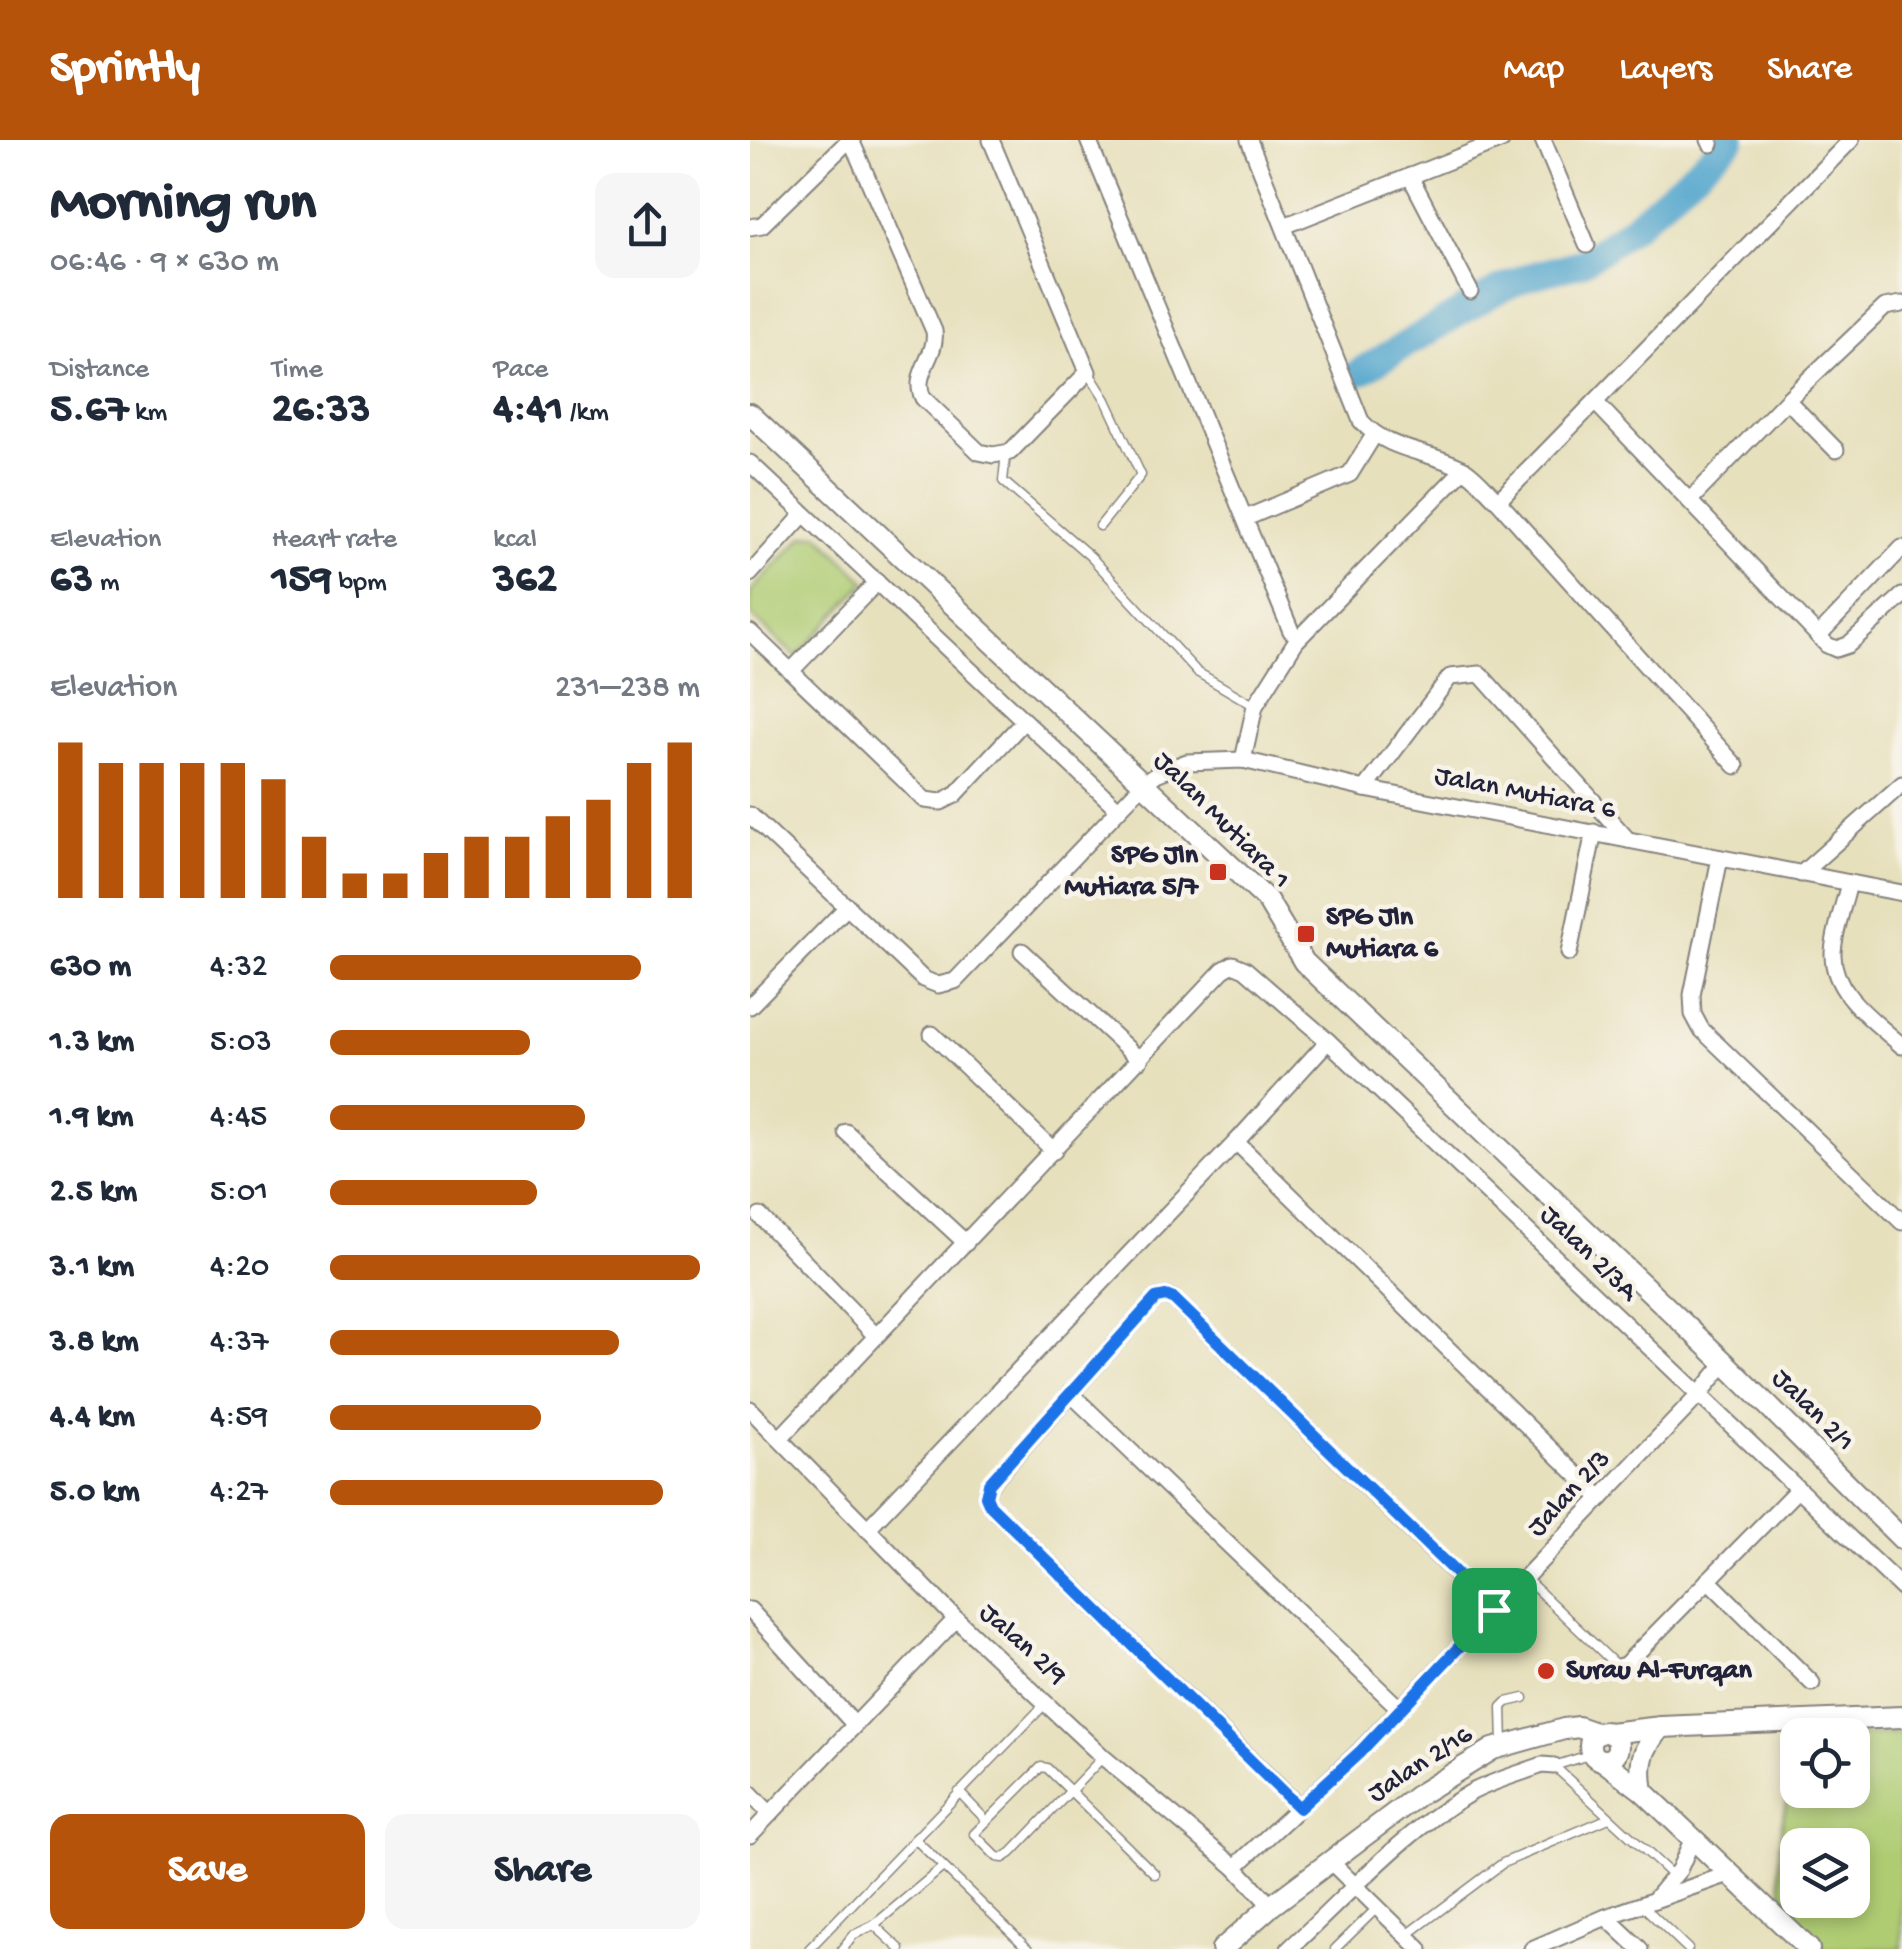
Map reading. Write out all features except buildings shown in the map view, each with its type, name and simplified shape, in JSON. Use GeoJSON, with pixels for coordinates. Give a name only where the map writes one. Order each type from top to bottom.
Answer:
{"type":"FeatureCollection","features":[{"type":"Feature","properties":{"kind":"street"},"geometry":{"type":"LineString","coordinates":[[756,226],[850,140],[934,331],[936,342],[919,380],[923,398],[979,452],[1008,452],[1088,372],[991,140]]}},
{"type":"Feature","properties":{"kind":"street"},"geometry":{"type":"LineString","coordinates":[[1088,140],[1292,631]]}},
{"type":"Feature","properties":{"kind":"street"},"geometry":{"type":"LineString","coordinates":[[1248,140],[1361,421],[1374,435],[1464,469],[1498,501],[1736,766]]}},
{"type":"Feature","properties":{"kind":"street"},"geometry":{"type":"LineString","coordinates":[[1284,226],[1502,140]]}},
{"type":"Feature","properties":{"kind":"street"},"geometry":{"type":"LineString","coordinates":[[1544,140],[1587,245]]}},
{"type":"Feature","properties":{"kind":"street"},"geometry":{"type":"LineString","coordinates":[[1498,501],[1851,140]]}},
{"type":"Feature","properties":{"kind":"street"},"geometry":{"type":"LineString","coordinates":[[1410,176],[1470,291]]}},
{"type":"Feature","properties":{"kind":"street"},"geometry":{"type":"LineString","coordinates":[[1691,499],[1885,306],[1902,304]]}},
{"type":"Feature","properties":{"kind":"street"},"geometry":{"type":"LineString","coordinates":[[1787,400],[1836,450]]}},
{"type":"Feature","properties":{"kind":"street"},"geometry":{"type":"LineString","coordinates":[[1595,402],[1818,636],[1836,649],[1848,646],[1902,596]]}},
{"type":"Feature","properties":{"kind":"street","name":"Jalan Mutiara 1"},"geometry":{"type":"LineString","coordinates":[[750,414],[1267,900],[1304,962],[1725,1363]]}},
{"type":"Feature","properties":{"kind":"street"},"geometry":{"type":"LineString","coordinates":[[1246,518],[1350,474],[1374,435]]}},
{"type":"Feature","properties":{"kind":"street"},"geometry":{"type":"LineString","coordinates":[[750,462],[1118,809]]}},
{"type":"Feature","properties":{"kind":"street"},"geometry":{"type":"LineString","coordinates":[[1243,760],[1255,706],[1296,641],[1464,469]]}},
{"type":"Feature","properties":{"kind":"street"},"geometry":{"type":"LineString","coordinates":[[750,574],[804,514]]}},
{"type":"Feature","properties":{"kind":"street"},"geometry":{"type":"LineString","coordinates":[[1818,636],[1902,548]]}},
{"type":"Feature","properties":{"kind":"street"},"geometry":{"type":"LineString","coordinates":[[792,670],[877,582]]}},
{"type":"Feature","properties":{"kind":"street"},"geometry":{"type":"LineString","coordinates":[[750,632],[925,800],[940,802],[956,795],[1024,722]]}},
{"type":"Feature","properties":{"kind":"street"},"geometry":{"type":"LineString","coordinates":[[1364,789],[1450,677],[1480,674],[1628,840]]}},
{"type":"Feature","properties":{"kind":"street","name":"Jalan Mutiara 6"},"geometry":{"type":"LineString","coordinates":[[750,816],[926,982],[938,985],[951,983],[1144,783],[1187,762],[1243,760],[1364,789],[1902,893]]}},
{"type":"Feature","properties":{"kind":"street"},"geometry":{"type":"LineString","coordinates":[[1801,874],[1902,784]]}},
{"type":"Feature","properties":{"kind":"street"},"geometry":{"type":"LineString","coordinates":[[1568,953],[1594,832]]}},
{"type":"Feature","properties":{"kind":"street"},"geometry":{"type":"LineString","coordinates":[[1720,858],[1692,995],[1693,1014],[1701,1029],[1902,1222]]}},
{"type":"Feature","properties":{"kind":"street"},"geometry":{"type":"LineString","coordinates":[[1849,883],[1833,953],[1836,973],[1847,996],[1902,1046]]}},
{"type":"Feature","properties":{"kind":"street"},"geometry":{"type":"LineString","coordinates":[[750,1006],[848,906]]}},
{"type":"Feature","properties":{"kind":"street"},"geometry":{"type":"LineString","coordinates":[[780,1438],[1140,1060],[1022,951]]}},
{"type":"Feature","properties":{"kind":"street","name":"Jalan 2/3A"},"geometry":{"type":"LineString","coordinates":[[1140,1060],[1223,970],[1233,964],[1246,968],[1328,1041],[1902,1588]]}},
{"type":"Feature","properties":{"kind":"street"},"geometry":{"type":"LineString","coordinates":[[932,1034],[1054,1151]]}},
{"type":"Feature","properties":{"kind":"street"},"geometry":{"type":"LineString","coordinates":[[867,1529],[1328,1041]]}},
{"type":"Feature","properties":{"kind":"street"},"geometry":{"type":"LineString","coordinates":[[846,1132],[966,1244]]}},
{"type":"Feature","properties":{"kind":"street"},"geometry":{"type":"LineString","coordinates":[[1236,1142],[1601,1498]]}},
{"type":"Feature","properties":{"kind":"street"},"geometry":{"type":"LineString","coordinates":[[760,1216],[876,1336]]}},
{"type":"Feature","properties":{"kind":"street"},"geometry":{"type":"LineString","coordinates":[[1299,1808],[990,1505],[986,1496],[989,1484],[1156,1298],[1174,1299],[1494,1610]]}},
{"type":"Feature","properties":{"kind":"street","name":"Jalan 2/3"},"geometry":{"type":"LineString","coordinates":[[1235,1867],[1360,1752],[1725,1363]]}},
{"type":"Feature","properties":{"kind":"street","name":"Jalan 2/1"},"geometry":{"type":"LineString","coordinates":[[1725,1363],[1902,1540]]}},
{"type":"Feature","properties":{"kind":"street"},"geometry":{"type":"LineString","coordinates":[[1070,1394],[1400,1709]]}},
{"type":"Feature","properties":{"kind":"street","name":"Jalan 2/9"},"geometry":{"type":"LineString","coordinates":[[750,1409],[956,1618],[1103,1757],[1235,1867],[1271,1906]]}},
{"type":"Feature","properties":{"kind":"street"},"geometry":{"type":"LineString","coordinates":[[1618,1667],[1625,1665],[1798,1489]]}},
{"type":"Feature","properties":{"kind":"street"},"geometry":{"type":"LineString","coordinates":[[1708,1580],[1812,1684]]}},
{"type":"Feature","properties":{"kind":"street"},"geometry":{"type":"LineString","coordinates":[[750,1610],[854,1724]]}},
{"type":"Feature","properties":{"kind":"street"},"geometry":{"type":"LineString","coordinates":[[750,1834],[956,1618]]}},
{"type":"Feature","properties":{"kind":"street"},"geometry":{"type":"LineString","coordinates":[[1802,1947],[1603,1748],[1661,1728],[1902,1717]]}},
{"type":"Feature","properties":{"kind":"street","name":"Jalan 2/16"},"geometry":{"type":"LineString","coordinates":[[1222,1949],[1271,1906],[1420,1794],[1503,1746],[1578,1727],[1603,1748]]}},
{"type":"Feature","properties":{"kind":"street"},"geometry":{"type":"LineString","coordinates":[[1643,1790],[1639,1767],[1642,1753],[1661,1728]]}},
{"type":"Feature","properties":{"kind":"street"},"geometry":{"type":"LineString","coordinates":[[1289,1949],[1430,1820],[1475,1790],[1542,1765],[1554,1766]]}},
{"type":"Feature","properties":{"kind":"street"},"geometry":{"type":"LineString","coordinates":[[750,1793],[770,1814]]}},
{"type":"Feature","properties":{"kind":"street"},"geometry":{"type":"LineString","coordinates":[[1648,1902],[1673,1876],[1693,1838]]}},
{"type":"Feature","properties":{"kind":"street"},"geometry":{"type":"LineString","coordinates":[[1331,1862],[1420,1949]]}},
{"type":"Feature","properties":{"kind":"street"},"geometry":{"type":"LineString","coordinates":[[1536,1948],[1606,1916],[1729,1874]]}},
{"type":"Feature","properties":{"kind":"street"},"geometry":{"type":"LineString","coordinates":[[1606,1916],[1640,1949]]}},
{"type":"Feature","properties":{"kind":"lane"},"geometry":{"type":"LineString","coordinates":[[1088,372],[1106,400],[1141,474],[1100,526]]}},
{"type":"Feature","properties":{"kind":"lane"},"geometry":{"type":"LineString","coordinates":[[1008,452],[1003,482],[1092,557],[1198,672],[1255,706]]}},
{"type":"Feature","properties":{"kind":"lane"},"geometry":{"type":"LineString","coordinates":[[1525,1578],[1618,1667]]}},
{"type":"Feature","properties":{"kind":"lane"},"geometry":{"type":"LineString","coordinates":[[1503,1746],[1502,1708],[1507,1702],[1524,1698]]}},
{"type":"Feature","properties":{"kind":"lane"},"geometry":{"type":"LineString","coordinates":[[809,1949],[1047,1702]]}},
{"type":"Feature","properties":{"kind":"lane"},"geometry":{"type":"LineString","coordinates":[[1603,1748],[1554,1766],[1673,1876]]}},
{"type":"Feature","properties":{"kind":"lane"},"geometry":{"type":"LineString","coordinates":[[1103,1757],[1070,1792],[1011,1854],[997,1857],[974,1834],[1042,1767],[1070,1792],[1155,1874]]}},
{"type":"Feature","properties":{"kind":"lane"},"geometry":{"type":"LineString","coordinates":[[959,1792],[988,1820]]}},
{"type":"Feature","properties":{"kind":"lane"},"geometry":{"type":"LineString","coordinates":[[1407,1936],[1503,1863],[1610,1818]]}},
{"type":"Feature","properties":{"kind":"lane"},"geometry":{"type":"LineString","coordinates":[[915,1840],[1028,1949]]}},
{"type":"Feature","properties":{"kind":"lane"},"geometry":{"type":"LineString","coordinates":[[842,1949],[853,1936],[874,1926],[943,1867]]}},
{"type":"Feature","properties":{"kind":"lane"},"geometry":{"type":"LineString","coordinates":[[1648,1902],[1688,1949]]}},
{"type":"Feature","properties":{"kind":"lane"},"geometry":{"type":"LineString","coordinates":[[1335,1949],[1378,1908]]}},
{"type":"Feature","properties":{"kind":"lane"},"geometry":{"type":"LineString","coordinates":[[874,1926],[900,1949]]}},
{"type":"Feature","properties":{"kind":"green space"},"geometry":{"type":"Polygon","coordinates":[[[818,534],[866,582],[796,657],[750,614],[750,592],[804,536],[818,534]]]}},
{"type":"Feature","properties":{"kind":"green space"},"geometry":{"type":"Polygon","coordinates":[[[1902,1732],[1902,1949],[1825,1949],[1797,1918],[1870,1918],[1870,1828],[1781,1828],[1785,1808],[1870,1808],[1870,1735],[1902,1732]]]}},
{"type":"Feature","properties":{"kind":"waterway"},"geometry":{"type":"LineString","coordinates":[[1356,374],[1496,291],[1527,277],[1580,263],[1598,252],[1636,224],[1731,140]]}},
{"type":"Feature","properties":{"kind":"place","name":"SPG Jln Mutiara 5/7"},"geometry":{"type":"Point","coordinates":[1218,872]}},
{"type":"Feature","properties":{"kind":"place","name":"SPG Jln Mutiara 6"},"geometry":{"type":"Point","coordinates":[1306,934]}},
{"type":"Feature","properties":{"kind":"place","name":"Surau Al-Furqan"},"geometry":{"type":"Point","coordinates":[1546,1671]}},
{"type":"Feature","properties":{"kind":"route"},"geometry":{"type":"LineString","coordinates":[[1166,1296],[1174,1299],[1494,1610],[1360,1752],[1299,1808],[990,1505],[986,1496],[989,1484],[1156,1298],[1166,1296]]}}]}
